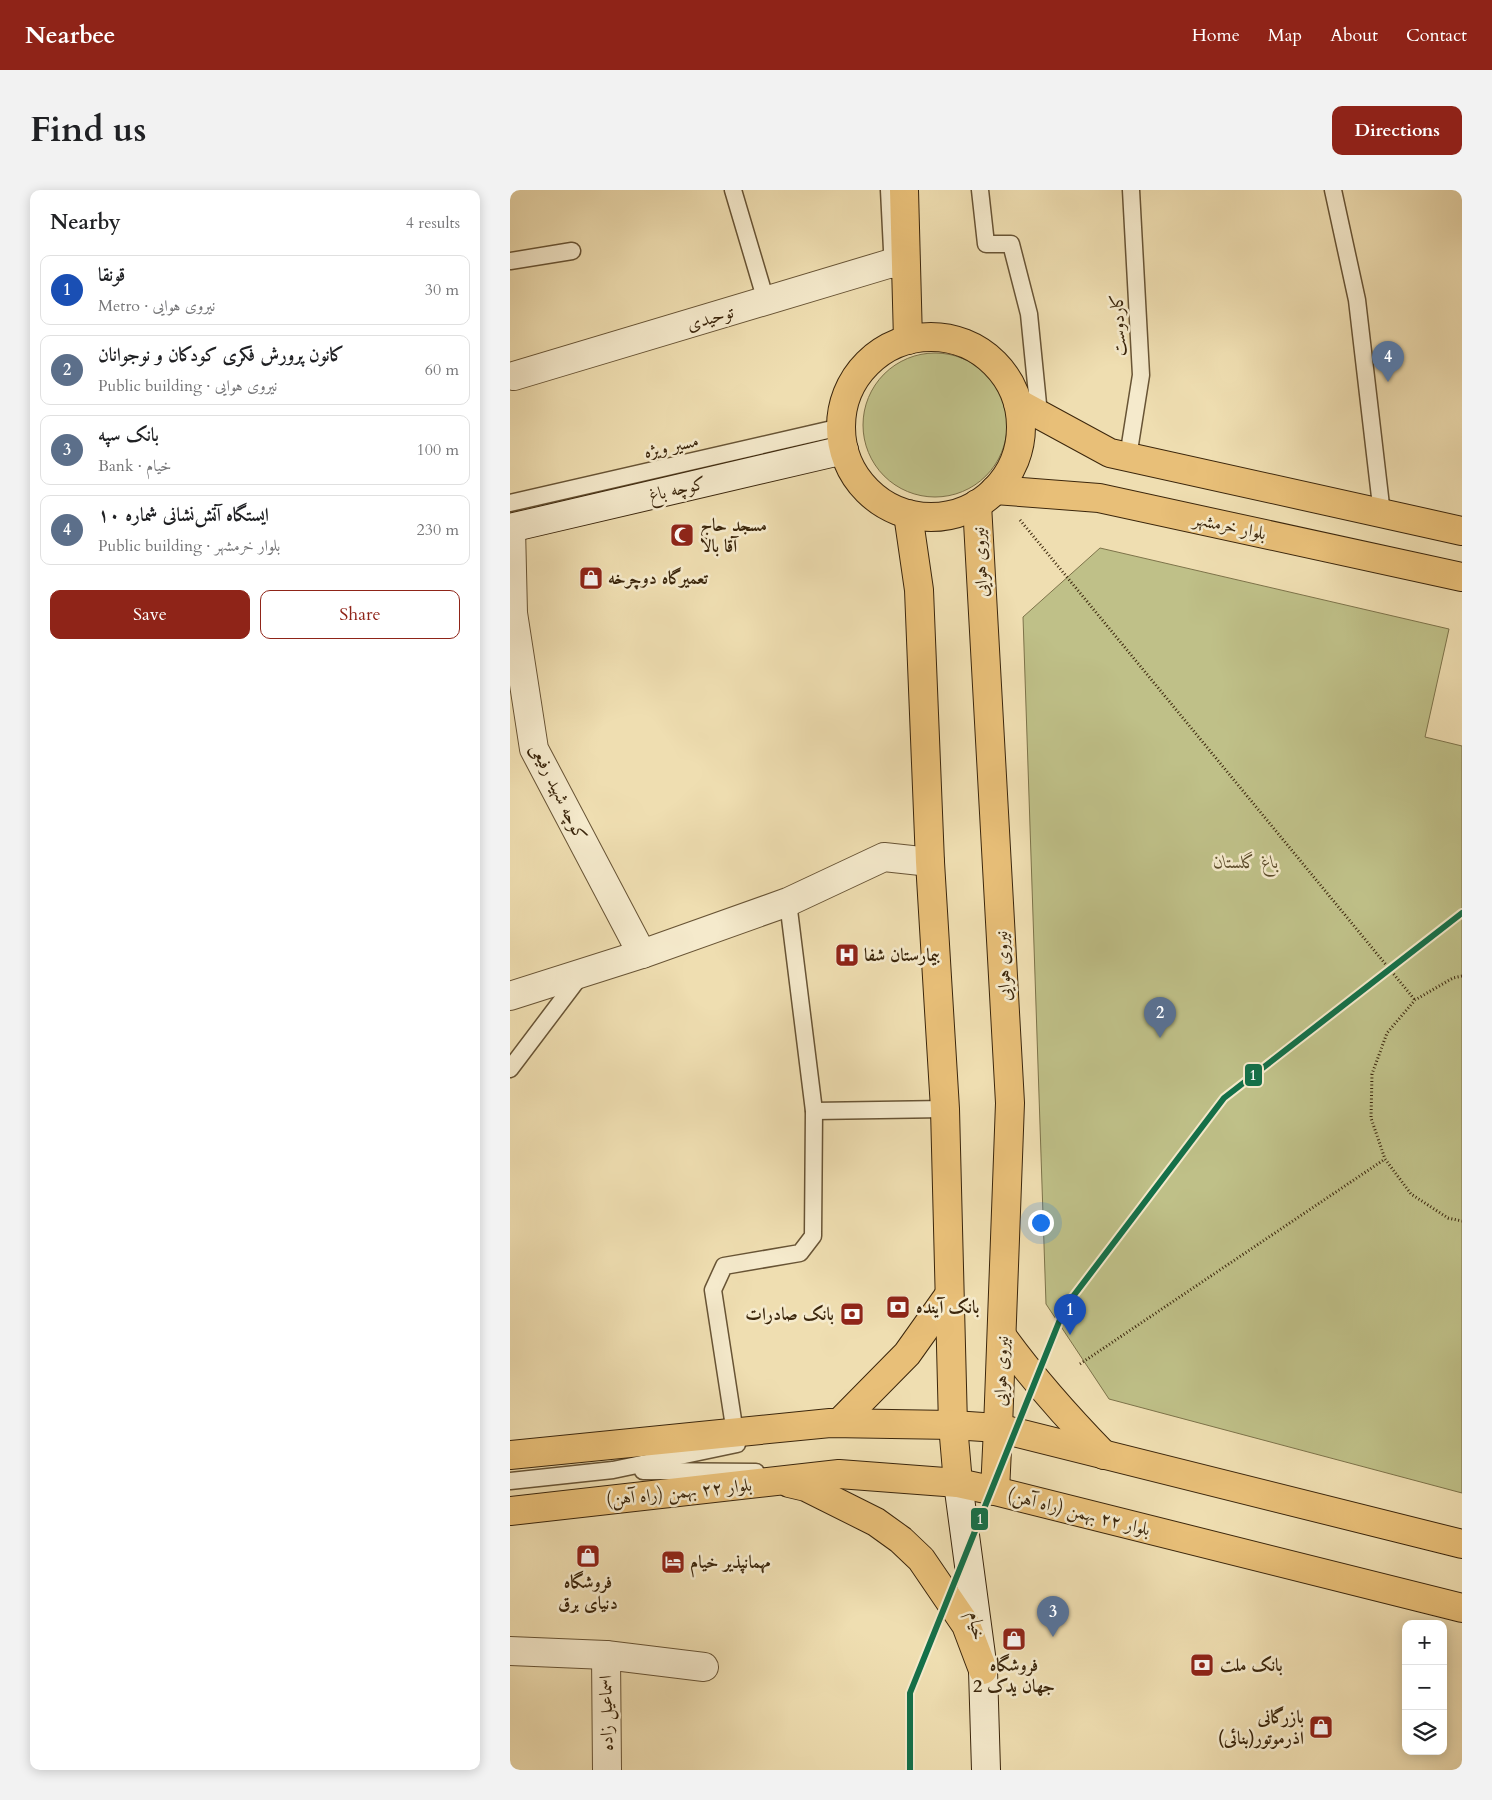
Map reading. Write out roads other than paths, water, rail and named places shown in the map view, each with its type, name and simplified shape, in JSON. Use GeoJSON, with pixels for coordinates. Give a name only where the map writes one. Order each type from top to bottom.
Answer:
{"type":"FeatureCollection","features":[{"type":"Feature","properties":{"kind":"main road"},"geometry":{"type":"LineString","coordinates":[[904,190],[899,261],[908,340]]}},
{"type":"Feature","properties":{"kind":"main road"},"geometry":{"type":"LineString","coordinates":[[1029,409],[1022,427],[1019,450],[1010,472],[986,497],[955,514],[931,517],[908,514],[886,505],[868,491],[853,472],[842,439],[844,404],[853,382],[867,363],[886,349],[908,340],[931,337],[954,340],[976,349],[995,363],[1029,409],[1110,453],[1462,532]]}},
{"type":"Feature","properties":{"kind":"main road","name":"بلوار خرمشهر"},"geometry":{"type":"LineString","coordinates":[[986,497],[1099,498],[1462,577]]}},
{"type":"Feature","properties":{"kind":"main road","name":"نیروی هوایی"},"geometry":{"type":"LineString","coordinates":[[986,497],[1010,1102],[995,1491]]}},
{"type":"Feature","properties":{"kind":"main road"},"geometry":{"type":"LineString","coordinates":[[908,514],[919,590],[930,862],[945,1109],[953,1425],[958,1483]]}},
{"type":"Feature","properties":{"kind":"main road"},"geometry":{"type":"LineString","coordinates":[[834,1424],[907,1354],[950,1295]]}},
{"type":"Feature","properties":{"kind":"main road"},"geometry":{"type":"LineString","coordinates":[[1002,1336],[1031,1376],[1104,1455]]}},
{"type":"Feature","properties":{"kind":"main road"},"geometry":{"type":"LineString","coordinates":[[510,1455],[834,1424],[953,1425],[998,1428],[1462,1544]]}},
{"type":"Feature","properties":{"kind":"main road","name":"بلوار ۲۲ بهمن (راه آهن)"},"geometry":{"type":"LineString","coordinates":[[510,1510],[839,1474],[958,1483],[1462,1608]]}},
{"type":"Feature","properties":{"kind":"main road"},"geometry":{"type":"LineString","coordinates":[[777,1481],[806,1487],[835,1500],[876,1522],[901,1540],[921,1559],[966,1625],[983,1670]]}},
{"type":"Feature","properties":{"kind":"street","name":"توحیدی"},"geometry":{"type":"LineString","coordinates":[[514,376],[899,261]]}},
{"type":"Feature","properties":{"kind":"street","name":"کوچه باغ"},"geometry":{"type":"LineString","coordinates":[[510,519],[842,439]]}},
{"type":"Feature","properties":{"kind":"street","name":"کوچه شهید رفیعی"},"geometry":{"type":"LineString","coordinates":[[510,519],[520,730],[534,749],[642,954]]}},
{"type":"Feature","properties":{"kind":"street"},"geometry":{"type":"LineString","coordinates":[[510,996],[642,954],[788,902],[884,857],[930,862]]}},
{"type":"Feature","properties":{"kind":"street","name":"خیام"},"geometry":{"type":"LineString","coordinates":[[958,1483],[983,1670],[986,1770]]}},
{"type":"Feature","properties":{"kind":"street","name":"اسماعیل زاده"},"geometry":{"type":"LineString","coordinates":[[510,1651],[606,1655],[704,1666]]}},
{"type":"Feature","properties":{"kind":"street","name":"اسماعیل زاده"},"geometry":{"type":"LineString","coordinates":[[606,1655],[607,1770]]}},
{"type":"Feature","properties":{"kind":"lane"},"geometry":{"type":"LineString","coordinates":[[733,190],[766,301]]}},
{"type":"Feature","properties":{"kind":"lane"},"geometry":{"type":"LineString","coordinates":[[889,190],[899,261]]}},
{"type":"Feature","properties":{"kind":"lane"},"geometry":{"type":"LineString","coordinates":[[980,190],[986,244],[1011,244],[1029,314],[1029,409]]}},
{"type":"Feature","properties":{"kind":"lane","name":"کاردوست"},"geometry":{"type":"LineString","coordinates":[[1128,457],[1141,375],[1131,190]]}},
{"type":"Feature","properties":{"kind":"lane"},"geometry":{"type":"LineString","coordinates":[[1333,190],[1357,300],[1382,514]]}},
{"type":"Feature","properties":{"kind":"lane"},"geometry":{"type":"LineString","coordinates":[[510,261],[572,251]]}},
{"type":"Feature","properties":{"kind":"lane"},"geometry":{"type":"LineString","coordinates":[[735,1433],[713,1290],[724,1266],[800,1253],[813,1236],[814,1111],[788,902]]}},
{"type":"Feature","properties":{"kind":"lane"},"geometry":{"type":"LineString","coordinates":[[510,1069],[582,973]]}},
{"type":"Feature","properties":{"kind":"lane"},"geometry":{"type":"LineString","coordinates":[[814,1111],[945,1109]]}},
{"type":"Feature","properties":{"kind":"lane"},"geometry":{"type":"LineString","coordinates":[[510,1481],[613,1470],[834,1424]]}},
{"type":"Feature","properties":{"kind":"lane"},"geometry":{"type":"LineString","coordinates":[[613,1470],[839,1474]]}},
{"type":"Feature","properties":{"kind":"place","name":"ایستگاه آتش‌نشانی شماره ۱۰"},"geometry":{"type":"Point","coordinates":[1388,382]}},
{"type":"Feature","properties":{"kind":"place","name":"مسجد حاج آقا بالا"},"geometry":{"type":"Point","coordinates":[682,535]}},
{"type":"Feature","properties":{"kind":"place","name":"تعمیرگاه دوچرخه"},"geometry":{"type":"Point","coordinates":[591,578]}},
{"type":"Feature","properties":{"kind":"place","name":"بیمارستان شفا"},"geometry":{"type":"Point","coordinates":[847,955]}},
{"type":"Feature","properties":{"kind":"place","name":"کانون پرورش فکری کودکان و نوجوانان"},"geometry":{"type":"Point","coordinates":[1160,1038]}},
{"type":"Feature","properties":{"kind":"place","name":"بانک آینده"},"geometry":{"type":"Point","coordinates":[898,1307]}},
{"type":"Feature","properties":{"kind":"place","name":"بانک صادرات"},"geometry":{"type":"Point","coordinates":[852,1314]}},
{"type":"Feature","properties":{"kind":"place","name":"قونقا"},"geometry":{"type":"Point","coordinates":[1070,1335]}},
{"type":"Feature","properties":{"kind":"place","name":"فروشگاه دنیای برق"},"geometry":{"type":"Point","coordinates":[588,1556]}},
{"type":"Feature","properties":{"kind":"place","name":"مهمانپذیر خیام"},"geometry":{"type":"Point","coordinates":[673,1562]}},
{"type":"Feature","properties":{"kind":"place","name":"بانک سپه"},"geometry":{"type":"Point","coordinates":[1053,1637]}},
{"type":"Feature","properties":{"kind":"place","name":"فروشگاه جهان یدک 2"},"geometry":{"type":"Point","coordinates":[1014,1639]}},
{"type":"Feature","properties":{"kind":"place","name":"بانک ملت"},"geometry":{"type":"Point","coordinates":[1202,1665]}},
{"type":"Feature","properties":{"kind":"place","name":"بازرگانی اذرموتور(بنائی)"},"geometry":{"type":"Point","coordinates":[1321,1727]}},
{"type":"Feature","properties":{"kind":"park label","name":"باغ گلستان"},"geometry":{"type":"Point","coordinates":[1246,862]}}]}
